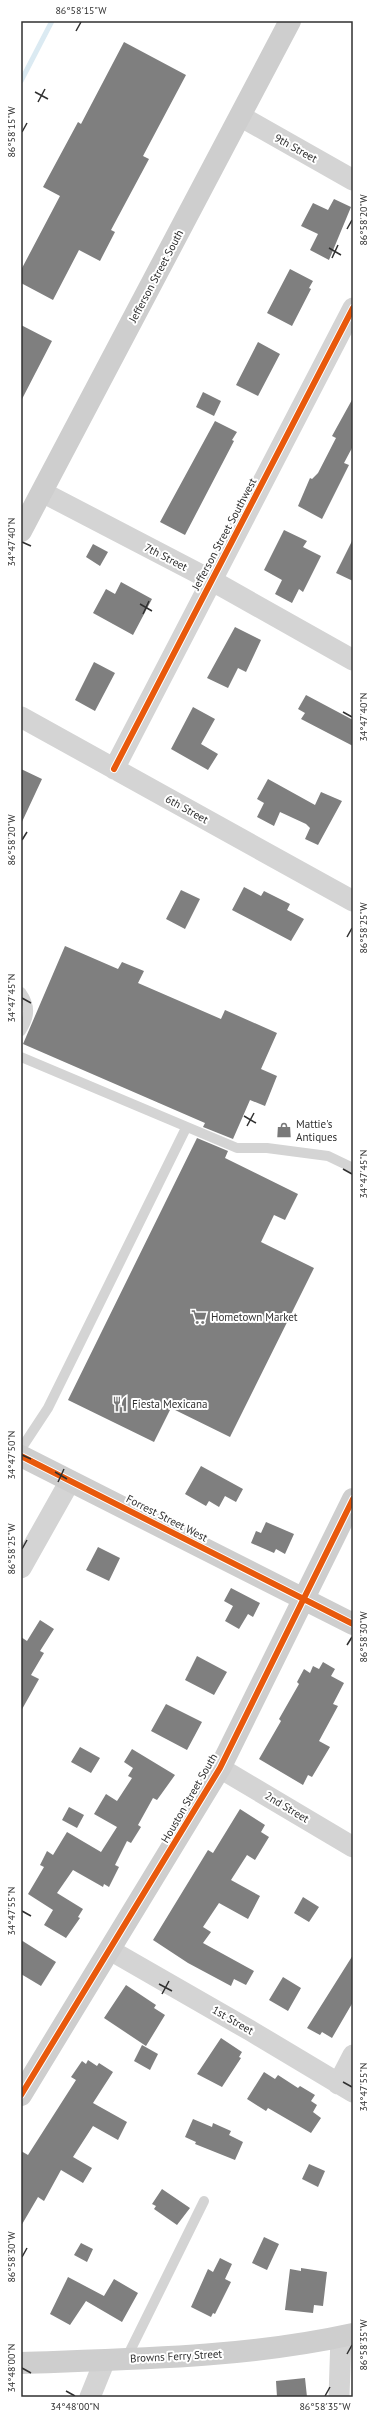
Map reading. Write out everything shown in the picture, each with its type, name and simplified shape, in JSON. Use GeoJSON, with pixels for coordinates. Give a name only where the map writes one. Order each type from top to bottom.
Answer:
{"type":"FeatureCollection","features":[{"type":"Feature","properties":{"kind":"street","name":"Jefferson Street South"},"geometry":{"type":"LineString","coordinates":[[21,530],[290,21]]}},
{"type":"Feature","properties":{"kind":"street","name":"9th Street"},"geometry":{"type":"LineString","coordinates":[[240,116],[353,180]]}},
{"type":"Feature","properties":{"kind":"street","name":"Jefferson Street Southwest"},"geometry":{"type":"LineString","coordinates":[[114,769],[353,308]]}},
{"type":"Feature","properties":{"kind":"street","name":"7th Street"},"geometry":{"type":"LineString","coordinates":[[42,492],[211,580],[353,660]]}},
{"type":"Feature","properties":{"kind":"street","name":"6th Street"},"geometry":{"type":"LineString","coordinates":[[21,717],[353,901]]}},
{"type":"Feature","properties":{"kind":"street","name":"Forrest Street West"},"geometry":{"type":"LineString","coordinates":[[21,1456],[353,1624]]}},
{"type":"Feature","properties":{"kind":"street"},"geometry":{"type":"LineString","coordinates":[[21,1568],[70,1481]]}},
{"type":"Feature","properties":{"kind":"street","name":"Houston Street South"},"geometry":{"type":"LineString","coordinates":[[22,2092],[220,1768],[353,1499]]}},
{"type":"Feature","properties":{"kind":"street","name":"2nd Street"},"geometry":{"type":"LineString","coordinates":[[220,1768],[353,1847]]}},
{"type":"Feature","properties":{"kind":"street","name":"1st Street"},"geometry":{"type":"LineString","coordinates":[[110,1950],[251,2031],[345,2088]]}},
{"type":"Feature","properties":{"kind":"street"},"geometry":{"type":"LineString","coordinates":[[345,2088],[353,2055]]}},
{"type":"Feature","properties":{"kind":"street"},"geometry":{"type":"LineString","coordinates":[[339,2397],[347,2336]]}},
{"type":"Feature","properties":{"kind":"street","name":"Browns Ferry Street"},"geometry":{"type":"LineString","coordinates":[[21,2363],[196,2357],[347,2336]]}},
{"type":"Feature","properties":{"kind":"street"},"geometry":{"type":"LineString","coordinates":[[90,2397],[105,2360]]}},
{"type":"Feature","properties":{"kind":"lane"},"geometry":{"type":"LineString","coordinates":[[21,992],[28,1001],[30,1011],[21,1031]]}},
{"type":"Feature","properties":{"kind":"lane"},"geometry":{"type":"LineString","coordinates":[[21,1057],[236,1148],[267,1148],[328,1156],[353,1168]]}},
{"type":"Feature","properties":{"kind":"lane"},"geometry":{"type":"LineString","coordinates":[[21,1449],[48,1408],[186,1128]]}},
{"type":"Feature","properties":{"kind":"lane"},"geometry":{"type":"LineString","coordinates":[[126,2359],[204,2201]]}},
{"type":"Feature","properties":{"kind":"building"},"geometry":{"type":"Polygon","coordinates":[[[124,42],[186,75],[143,156],[149,159],[111,230],[115,232],[100,261],[79,250],[53,300],[21,283],[21,270],[60,196],[43,187],[78,122],[81,124],[124,42]]]}},
{"type":"Feature","properties":{"kind":"building"},"geometry":{"type":"Polygon","coordinates":[[[334,199],[351,207],[329,260],[310,250],[318,234],[301,226],[313,203],[328,210],[334,199]]]}},
{"type":"Feature","properties":{"kind":"building"},"geometry":{"type":"Polygon","coordinates":[[[290,269],[313,281],[309,288],[311,289],[292,326],[267,313],[290,269]]]}},
{"type":"Feature","properties":{"kind":"building"},"geometry":{"type":"Polygon","coordinates":[[[21,325],[52,341],[21,401],[21,325]]]}},
{"type":"Feature","properties":{"kind":"building"},"geometry":{"type":"Polygon","coordinates":[[[258,342],[280,354],[258,396],[236,385],[258,342]]]}},
{"type":"Feature","properties":{"kind":"building"},"geometry":{"type":"Polygon","coordinates":[[[203,392],[221,401],[214,416],[196,407],[203,392]]]}},
{"type":"Feature","properties":{"kind":"building"},"geometry":{"type":"Polygon","coordinates":[[[353,398],[353,446],[344,463],[349,465],[322,519],[298,506],[310,478],[312,479],[318,473],[336,438],[332,436],[353,398]]]}},
{"type":"Feature","properties":{"kind":"building"},"geometry":{"type":"Polygon","coordinates":[[[215,421],[237,432],[232,440],[234,441],[185,535],[160,522],[215,421]]]}},
{"type":"Feature","properties":{"kind":"building"},"geometry":{"type":"Polygon","coordinates":[[[284,530],[307,541],[303,547],[321,556],[303,592],[299,589],[292,603],[275,594],[282,580],[264,570],[284,530]]]}},
{"type":"Feature","properties":{"kind":"building"},"geometry":{"type":"Polygon","coordinates":[[[353,539],[353,581],[336,573],[353,539]]]}},
{"type":"Feature","properties":{"kind":"building"},"geometry":{"type":"Polygon","coordinates":[[[93,544],[108,552],[100,566],[86,557],[93,544]]]}},
{"type":"Feature","properties":{"kind":"building"},"geometry":{"type":"Polygon","coordinates":[[[121,582],[152,599],[133,635],[93,613],[106,589],[115,594],[121,582]]]}},
{"type":"Feature","properties":{"kind":"building"},"geometry":{"type":"Polygon","coordinates":[[[235,627],[261,640],[246,672],[238,668],[228,688],[207,678],[235,627]]]}},
{"type":"Feature","properties":{"kind":"building"},"geometry":{"type":"Polygon","coordinates":[[[94,662],[115,673],[95,711],[75,700],[94,662]]]}},
{"type":"Feature","properties":{"kind":"building"},"geometry":{"type":"Polygon","coordinates":[[[306,695],[353,720],[353,746],[301,719],[305,713],[298,709],[306,695]]]}},
{"type":"Feature","properties":{"kind":"building"},"geometry":{"type":"Polygon","coordinates":[[[193,707],[215,719],[201,744],[218,754],[208,770],[171,749],[193,707]]]}},
{"type":"Feature","properties":{"kind":"building"},"geometry":{"type":"Polygon","coordinates":[[[21,769],[42,779],[21,824],[21,769]]]}},
{"type":"Feature","properties":{"kind":"building"},"geometry":{"type":"Polygon","coordinates":[[[268,779],[315,805],[321,792],[342,801],[318,845],[305,839],[310,828],[306,824],[280,812],[274,826],[257,817],[264,803],[257,799],[268,779]]]}},
{"type":"Feature","properties":{"kind":"building"},"geometry":{"type":"Polygon","coordinates":[[[244,887],[261,896],[264,891],[290,904],[287,910],[304,919],[291,941],[232,910],[244,887]]]}},
{"type":"Feature","properties":{"kind":"building"},"geometry":{"type":"Polygon","coordinates":[[[181,890],[200,899],[185,929],[166,919],[181,890]]]}},
{"type":"Feature","properties":{"kind":"building"},"geometry":{"type":"Polygon","coordinates":[[[65,946],[118,969],[122,962],[144,971],[138,983],[221,1019],[225,1010],[277,1033],[261,1069],[277,1076],[265,1106],[250,1100],[233,1139],[203,1127],[205,1123],[23,1044],[65,946]]]}},
{"type":"Feature","properties":{"kind":"building","name":"Hometown Market"},"geometry":{"type":"Polygon","coordinates":[[[197,1138],[228,1151],[225,1158],[298,1194],[285,1220],[274,1215],[261,1242],[314,1268],[230,1437],[171,1408],[154,1442],[68,1400],[197,1138]]]}},
{"type":"Feature","properties":{"kind":"building"},"geometry":{"type":"Polygon","coordinates":[[[201,1466],[243,1489],[236,1502],[225,1496],[219,1507],[209,1501],[206,1506],[185,1494],[201,1466]]]}},
{"type":"Feature","properties":{"kind":"building"},"geometry":{"type":"Polygon","coordinates":[[[266,1522],[294,1534],[285,1554],[276,1549],[274,1553],[251,1543],[256,1531],[261,1533],[266,1522]]]}},
{"type":"Feature","properties":{"kind":"building"},"geometry":{"type":"Polygon","coordinates":[[[98,1547],[120,1558],[109,1581],[86,1570],[98,1547]]]}},
{"type":"Feature","properties":{"kind":"building"},"geometry":{"type":"Polygon","coordinates":[[[231,1588],[260,1603],[253,1617],[248,1614],[239,1629],[225,1621],[233,1606],[224,1601],[231,1588]]]}},
{"type":"Feature","properties":{"kind":"building"},"geometry":{"type":"Polygon","coordinates":[[[40,1620],[54,1629],[40,1651],[44,1653],[31,1675],[39,1679],[21,1711],[21,1637],[27,1641],[40,1620]]]}},
{"type":"Feature","properties":{"kind":"building"},"geometry":{"type":"Polygon","coordinates":[[[197,1656],[227,1672],[214,1695],[185,1680],[197,1656]]]}},
{"type":"Feature","properties":{"kind":"building"},"geometry":{"type":"Polygon","coordinates":[[[323,1662],[335,1669],[331,1676],[344,1683],[333,1704],[338,1706],[319,1741],[330,1747],[312,1777],[308,1775],[303,1785],[259,1759],[281,1721],[279,1719],[299,1684],[297,1682],[304,1669],[310,1673],[313,1666],[319,1669],[323,1662]]]}},
{"type":"Feature","properties":{"kind":"building"},"geometry":{"type":"Polygon","coordinates":[[[166,1704],[202,1722],[187,1750],[151,1731],[166,1704]]]}},
{"type":"Feature","properties":{"kind":"building"},"geometry":{"type":"Polygon","coordinates":[[[80,1747],[100,1758],[91,1773],[71,1762],[80,1747]]]}},
{"type":"Feature","properties":{"kind":"building"},"geometry":{"type":"Polygon","coordinates":[[[132,1749],[175,1775],[157,1800],[153,1798],[138,1825],[141,1827],[131,1843],[127,1841],[115,1865],[119,1867],[109,1887],[104,1884],[103,1887],[73,1870],[57,1893],[83,1909],[78,1917],[80,1918],[66,1938],[44,1925],[53,1910],[28,1894],[44,1867],[40,1865],[47,1851],[53,1855],[67,1832],[101,1852],[117,1827],[94,1814],[106,1794],[117,1801],[132,1778],[128,1776],[133,1768],[124,1762],[132,1749]]]}},
{"type":"Feature","properties":{"kind":"building"},"geometry":{"type":"Polygon","coordinates":[[[69,1807],[84,1815],[77,1828],[62,1820],[69,1807]]]}},
{"type":"Feature","properties":{"kind":"building"},"geometry":{"type":"Polygon","coordinates":[[[240,1809],[265,1825],[261,1832],[269,1837],[255,1860],[247,1855],[231,1880],[260,1896],[248,1919],[219,1903],[203,1927],[211,1932],[203,1943],[254,1971],[246,1985],[234,1979],[231,1986],[188,1963],[153,1940],[208,1850],[213,1853],[240,1809]]]}},
{"type":"Feature","properties":{"kind":"building"},"geometry":{"type":"Polygon","coordinates":[[[303,1897],[319,1907],[309,1922],[294,1913],[303,1897]]]}},
{"type":"Feature","properties":{"kind":"building"},"geometry":{"type":"Polygon","coordinates":[[[21,1940],[56,1962],[41,1986],[21,1974],[21,1940]]]}},
{"type":"Feature","properties":{"kind":"building"},"geometry":{"type":"Polygon","coordinates":[[[353,1955],[353,2002],[332,2038],[322,2032],[320,2035],[307,2028],[353,1955]]]}},
{"type":"Feature","properties":{"kind":"building"},"geometry":{"type":"Polygon","coordinates":[[[283,1977],[301,1988],[288,2011],[269,2000],[283,1977]]]}},
{"type":"Feature","properties":{"kind":"building"},"geometry":{"type":"Polygon","coordinates":[[[126,1985],[156,2005],[154,2008],[165,2015],[146,2046],[104,2018],[126,1985]]]}},
{"type":"Feature","properties":{"kind":"building"},"geometry":{"type":"Polygon","coordinates":[[[221,2038],[242,2052],[239,2057],[241,2058],[222,2087],[197,2074],[221,2038]]]}},
{"type":"Feature","properties":{"kind":"building"},"geometry":{"type":"Polygon","coordinates":[[[142,2045],[158,2054],[150,2070],[134,2061],[142,2045]]]}},
{"type":"Feature","properties":{"kind":"building"},"geometry":{"type":"Polygon","coordinates":[[[88,2060],[97,2066],[99,2063],[113,2072],[93,2103],[127,2122],[118,2140],[93,2126],[73,2157],[92,2168],[83,2183],[61,2170],[44,2201],[38,2197],[21,2226],[21,2151],[28,2155],[76,2080],[71,2077],[82,2061],[86,2064],[88,2060]]]}},
{"type":"Feature","properties":{"kind":"building"},"geometry":{"type":"Polygon","coordinates":[[[264,2072],[275,2079],[278,2075],[298,2088],[300,2086],[315,2095],[311,2101],[317,2105],[313,2112],[321,2118],[311,2133],[268,2108],[266,2111],[247,2099],[264,2072]]]}},
{"type":"Feature","properties":{"kind":"building"},"geometry":{"type":"Polygon","coordinates":[[[193,2119],[212,2127],[213,2123],[231,2131],[229,2135],[243,2142],[235,2160],[195,2144],[196,2142],[185,2137],[193,2119]]]}},
{"type":"Feature","properties":{"kind":"building"},"geometry":{"type":"Polygon","coordinates":[[[309,2164],[325,2171],[318,2187],[302,2179],[309,2164]]]}},
{"type":"Feature","properties":{"kind":"building"},"geometry":{"type":"Polygon","coordinates":[[[162,2189],[190,2208],[177,2225],[154,2209],[156,2206],[152,2204],[162,2189]]]}},
{"type":"Feature","properties":{"kind":"building"},"geometry":{"type":"Polygon","coordinates":[[[264,2237],[279,2244],[267,2270],[252,2263],[264,2237]]]}},
{"type":"Feature","properties":{"kind":"building"},"geometry":{"type":"Polygon","coordinates":[[[81,2243],[93,2249],[87,2262],[74,2255],[81,2243]]]}},
{"type":"Feature","properties":{"kind":"building"},"geometry":{"type":"Polygon","coordinates":[[[220,2258],[232,2264],[225,2279],[231,2282],[215,2314],[213,2313],[211,2317],[191,2307],[208,2269],[213,2272],[220,2258]]]}},
{"type":"Feature","properties":{"kind":"building"},"geometry":{"type":"Polygon","coordinates":[[[301,2268],[327,2272],[323,2306],[314,2305],[313,2313],[285,2310],[290,2269],[301,2271],[301,2268]]]}},
{"type":"Feature","properties":{"kind":"building"},"geometry":{"type":"Polygon","coordinates":[[[68,2277],[104,2296],[114,2279],[138,2293],[122,2322],[86,2301],[70,2325],[50,2314],[68,2277]]]}},
{"type":"Feature","properties":{"kind":"building"},"geometry":{"type":"Polygon","coordinates":[[[305,2378],[307,2397],[277,2397],[276,2381],[305,2378]]]}},
{"type":"Feature","properties":{"kind":"waterway"},"geometry":{"type":"LineString","coordinates":[[21,81],[52,21]]}},
{"type":"Feature","properties":{"kind":"cycle path"},"geometry":{"type":"LineString","coordinates":[[114,769],[353,308]]}},
{"type":"Feature","properties":{"kind":"cycle path"},"geometry":{"type":"LineString","coordinates":[[21,1456],[353,1624]]}},
{"type":"Feature","properties":{"kind":"cycle path"},"geometry":{"type":"LineString","coordinates":[[21,2095],[220,1768],[353,1499]]}},
{"type":"Feature","properties":{"kind":"place","name":"Mattie's Antiques"},"geometry":{"type":"Point","coordinates":[284,1130]}},
{"type":"Feature","properties":{"kind":"place","name":"Hometown Market"},"geometry":{"type":"Point","coordinates":[199,1317]}},
{"type":"Feature","properties":{"kind":"place","name":"Fiesta Mexicana"},"geometry":{"type":"Point","coordinates":[120,1404]}}]}
